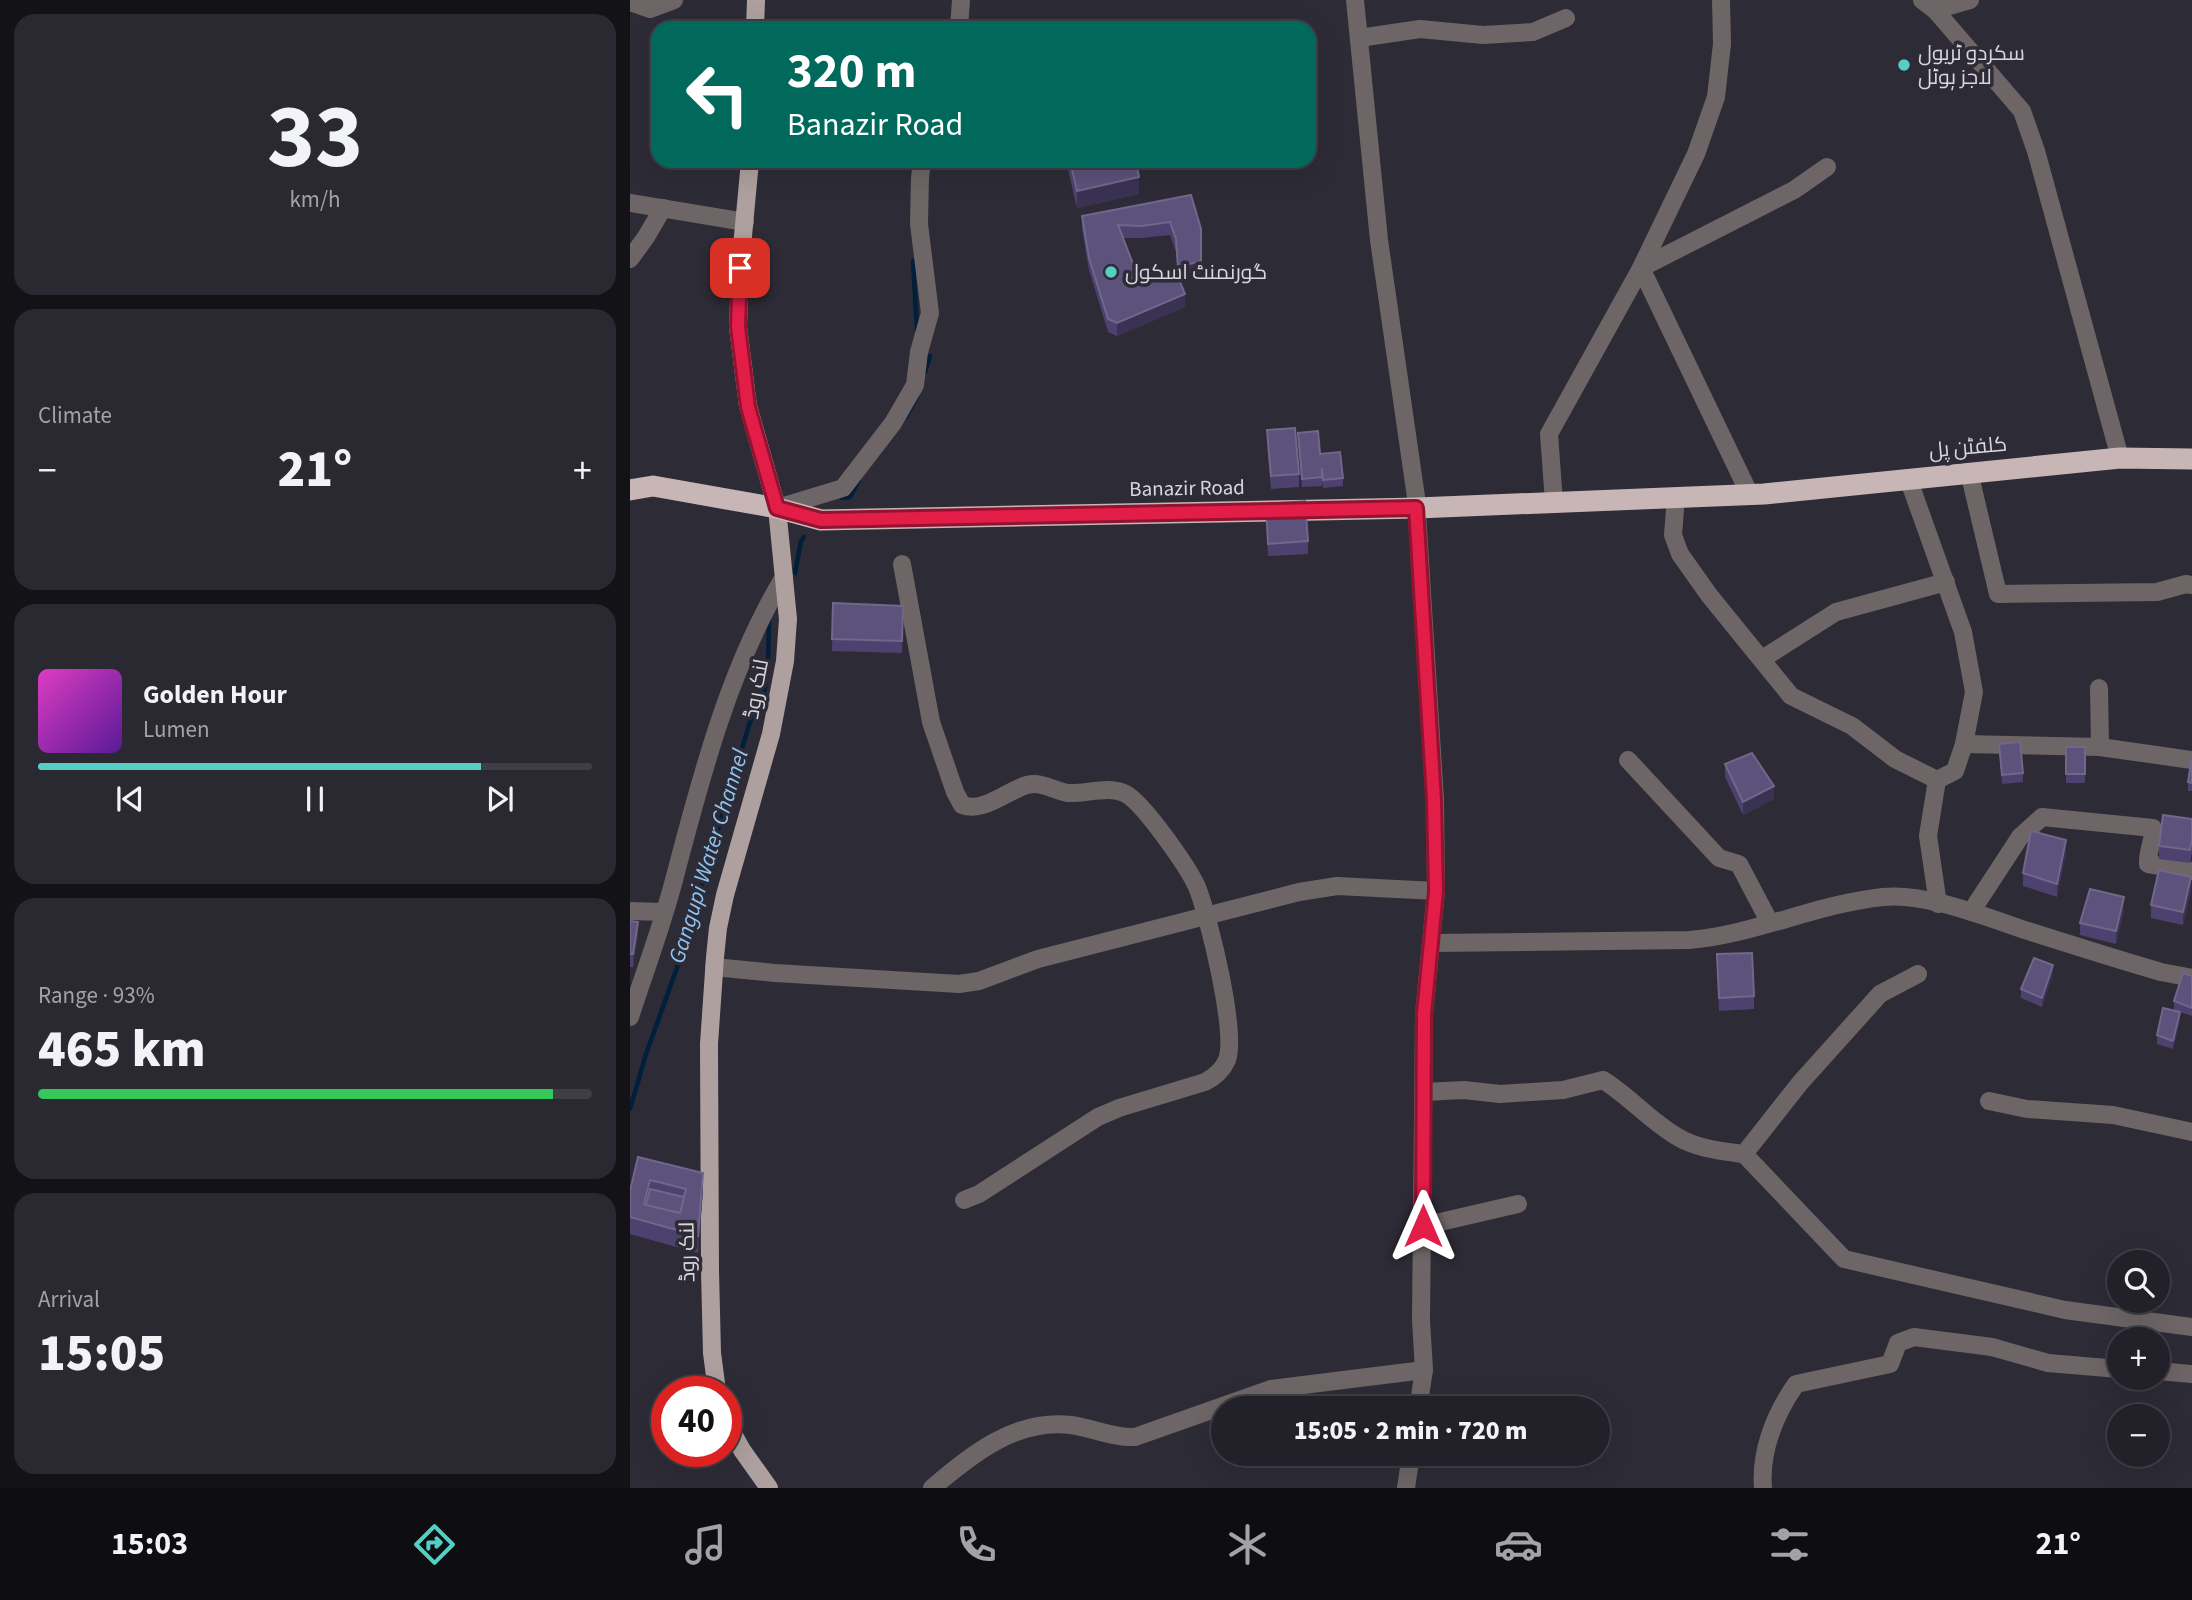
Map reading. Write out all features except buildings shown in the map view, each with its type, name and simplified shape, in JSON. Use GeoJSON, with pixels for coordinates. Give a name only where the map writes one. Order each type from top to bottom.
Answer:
{"type":"FeatureCollection","features":[{"type":"Feature","properties":{"kind":"highway","name":"کلفٹن پل"},"geometry":{"type":"LineString","coordinates":[[1749,494],[2120,458],[2192,459]]}},
{"type":"Feature","properties":{"kind":"highway","name":"Banazir Road"},"geometry":{"type":"LineString","coordinates":[[630,490],[653,486],[777,508],[821,520],[1416,508],[1749,494]]}},
{"type":"Feature","properties":{"kind":"main road"},"geometry":{"type":"LineString","coordinates":[[755,21],[756,0]]}},
{"type":"Feature","properties":{"kind":"main road","name":"لنک روڈ"},"geometry":{"type":"LineString","coordinates":[[715,1376],[710,1271],[709,1044],[714,967],[720,917],[771,734],[788,619],[777,508],[748,407],[738,327],[749,168]]}},
{"type":"Feature","properties":{"kind":"main road"},"geometry":{"type":"LineString","coordinates":[[742,1450],[769,1488]]}},
{"type":"Feature","properties":{"kind":"street"},"geometry":{"type":"LineString","coordinates":[[630,2],[650,9],[674,0]]}},
{"type":"Feature","properties":{"kind":"street"},"geometry":{"type":"LineString","coordinates":[[960,21],[961,0]]}},
{"type":"Feature","properties":{"kind":"street"},"geometry":{"type":"LineString","coordinates":[[1355,0],[1380,240],[1416,508],[1434,800],[1436,891],[1424,1014],[1421,1320],[1424,1370],[1420,1396]]}},
{"type":"Feature","properties":{"kind":"street"},"geometry":{"type":"LineString","coordinates":[[1554,502],[1549,435],[1641,268],[1696,154],[1716,97],[1722,44],[1721,0]]}},
{"type":"Feature","properties":{"kind":"street"},"geometry":{"type":"LineString","coordinates":[[1928,5],[1970,0]]}},
{"type":"Feature","properties":{"kind":"street"},"geometry":{"type":"LineString","coordinates":[[1928,5],[2022,111],[2036,151],[2120,458]]}},
{"type":"Feature","properties":{"kind":"street"},"geometry":{"type":"LineString","coordinates":[[1359,38],[1420,29],[1483,35],[1533,32],[1566,18]]}},
{"type":"Feature","properties":{"kind":"street"},"geometry":{"type":"LineString","coordinates":[[1641,268],[1794,190],[1827,167]]}},
{"type":"Feature","properties":{"kind":"street"},"geometry":{"type":"LineString","coordinates":[[777,508],[843,488],[893,423],[915,385],[919,352],[930,313],[919,224],[921,168]]}},
{"type":"Feature","properties":{"kind":"street"},"geometry":{"type":"LineString","coordinates":[[630,203],[744,222]]}},
{"type":"Feature","properties":{"kind":"street"},"geometry":{"type":"LineString","coordinates":[[630,259],[663,208]]}},
{"type":"Feature","properties":{"kind":"street"},"geometry":{"type":"LineString","coordinates":[[1641,268],[1749,494]]}},
{"type":"Feature","properties":{"kind":"street"},"geometry":{"type":"LineString","coordinates":[[1969,472],[1998,594],[2157,592],[2186,584],[2192,585]]}},
{"type":"Feature","properties":{"kind":"street"},"geometry":{"type":"LineString","coordinates":[[1908,478],[1963,632],[1974,692],[1964,744],[1955,771],[1937,780]]}},
{"type":"Feature","properties":{"kind":"street"},"geometry":{"type":"LineString","coordinates":[[1676,497],[1673,535],[1680,554],[1709,595],[1791,696],[1852,726],[1895,759],[1937,780]]}},
{"type":"Feature","properties":{"kind":"street"},"geometry":{"type":"LineString","coordinates":[[902,564],[930,722],[962,805],[982,805],[1026,785],[1035,784],[1069,793],[1117,791],[1128,795],[1139,805],[1196,885],[1207,915],[1226,1007],[1228,1057],[1216,1076],[1098,1117],[979,1194],[964,1200]]}},
{"type":"Feature","properties":{"kind":"street"},"geometry":{"type":"LineString","coordinates":[[630,1017],[729,694],[753,630],[784,576]]}},
{"type":"Feature","properties":{"kind":"street"},"geometry":{"type":"LineString","coordinates":[[1762,659],[1836,612],[1946,582]]}},
{"type":"Feature","properties":{"kind":"street"},"geometry":{"type":"LineString","coordinates":[[2099,688],[2100,747]]}},
{"type":"Feature","properties":{"kind":"street"},"geometry":{"type":"LineString","coordinates":[[1964,744],[2100,747],[2192,760]]}},
{"type":"Feature","properties":{"kind":"street"},"geometry":{"type":"LineString","coordinates":[[1628,760],[1719,858],[1739,864],[1770,923]]}},
{"type":"Feature","properties":{"kind":"street"},"geometry":{"type":"LineString","coordinates":[[1937,780],[1928,836],[1938,904]]}},
{"type":"Feature","properties":{"kind":"street"},"geometry":{"type":"LineString","coordinates":[[1971,912],[2020,837],[2042,817],[2153,828],[2147,855],[2148,864],[2192,871]]}},
{"type":"Feature","properties":{"kind":"street"},"geometry":{"type":"LineString","coordinates":[[714,967],[959,984],[979,981],[1038,959],[1299,892],[1337,886],[1436,891]]}},
{"type":"Feature","properties":{"kind":"street"},"geometry":{"type":"LineString","coordinates":[[1432,943],[1690,940],[1715,937],[1852,902],[1884,897],[1908,897],[1971,912],[2161,972],[2192,978]]}},
{"type":"Feature","properties":{"kind":"street"},"geometry":{"type":"LineString","coordinates":[[630,911],[664,912]]}},
{"type":"Feature","properties":{"kind":"street"},"geometry":{"type":"LineString","coordinates":[[1744,1154],[1800,1083],[1880,994],[1918,974]]}},
{"type":"Feature","properties":{"kind":"street"},"geometry":{"type":"LineString","coordinates":[[1424,1092],[1464,1090],[1500,1094],[1550,1091],[1602,1080],[1623,1092],[1647,1115],[1677,1137],[1707,1149],[1744,1154],[1844,1259],[2065,1310],[2192,1327]]}},
{"type":"Feature","properties":{"kind":"street"},"geometry":{"type":"LineString","coordinates":[[1989,1101],[2027,1109],[2113,1115],[2192,1132]]}},
{"type":"Feature","properties":{"kind":"street"},"geometry":{"type":"LineString","coordinates":[[1423,1226],[1518,1204]]}},
{"type":"Feature","properties":{"kind":"street"},"geometry":{"type":"LineString","coordinates":[[1763,1488],[1761,1473],[1769,1434],[1796,1384],[1890,1364],[1898,1343],[1914,1337],[1992,1348],[2048,1363],[2107,1368]]}},
{"type":"Feature","properties":{"kind":"street"},"geometry":{"type":"LineString","coordinates":[[932,1488],[959,1465],[1005,1435],[1036,1427],[1070,1425],[1121,1438],[1135,1437],[1271,1389],[1424,1370]]}},
{"type":"Feature","properties":{"kind":"street"},"geometry":{"type":"LineString","coordinates":[[2170,1372],[2192,1374]]}},
{"type":"Feature","properties":{"kind":"street"},"geometry":{"type":"LineString","coordinates":[[1406,1488],[1409,1466]]}},
{"type":"Feature","properties":{"kind":"waterway","name":"Gangupi Water Channel"},"geometry":{"type":"LineString","coordinates":[[913,261],[917,330]]}},
{"type":"Feature","properties":{"kind":"waterway","name":"Gangupi Water Channel"},"geometry":{"type":"LineString","coordinates":[[925,372],[930,356]]}},
{"type":"Feature","properties":{"kind":"waterway","name":"Gangupi Water Channel"},"geometry":{"type":"LineString","coordinates":[[906,417],[917,397]]}},
{"type":"Feature","properties":{"kind":"waterway","name":"Gangupi Water Channel"},"geometry":{"type":"LineString","coordinates":[[842,498],[850,497],[859,480]]}},
{"type":"Feature","properties":{"kind":"waterway","name":"Gangupi Water Channel"},"geometry":{"type":"LineString","coordinates":[[795,573],[804,537]]}},
{"type":"Feature","properties":{"kind":"waterway","name":"Gangupi Water Channel"},"geometry":{"type":"LineString","coordinates":[[630,1109],[646,1054],[678,965],[749,725],[764,693],[769,619]]}},
{"type":"Feature","properties":{"kind":"place","name":"سکردو ٹریول لاجز ہوٹل"},"geometry":{"type":"Point","coordinates":[1904,65]}},
{"type":"Feature","properties":{"kind":"place","name":"گورنمنٹ اسکول"},"geometry":{"type":"Point","coordinates":[1111,272]}},
{"type":"Feature","properties":{"kind":"route"},"geometry":{"type":"LineString","coordinates":[[740,268],[738,327],[748,407],[777,508],[821,520],[1416,508],[1434,800],[1436,891],[1424,1014],[1423,1226]]}}]}
